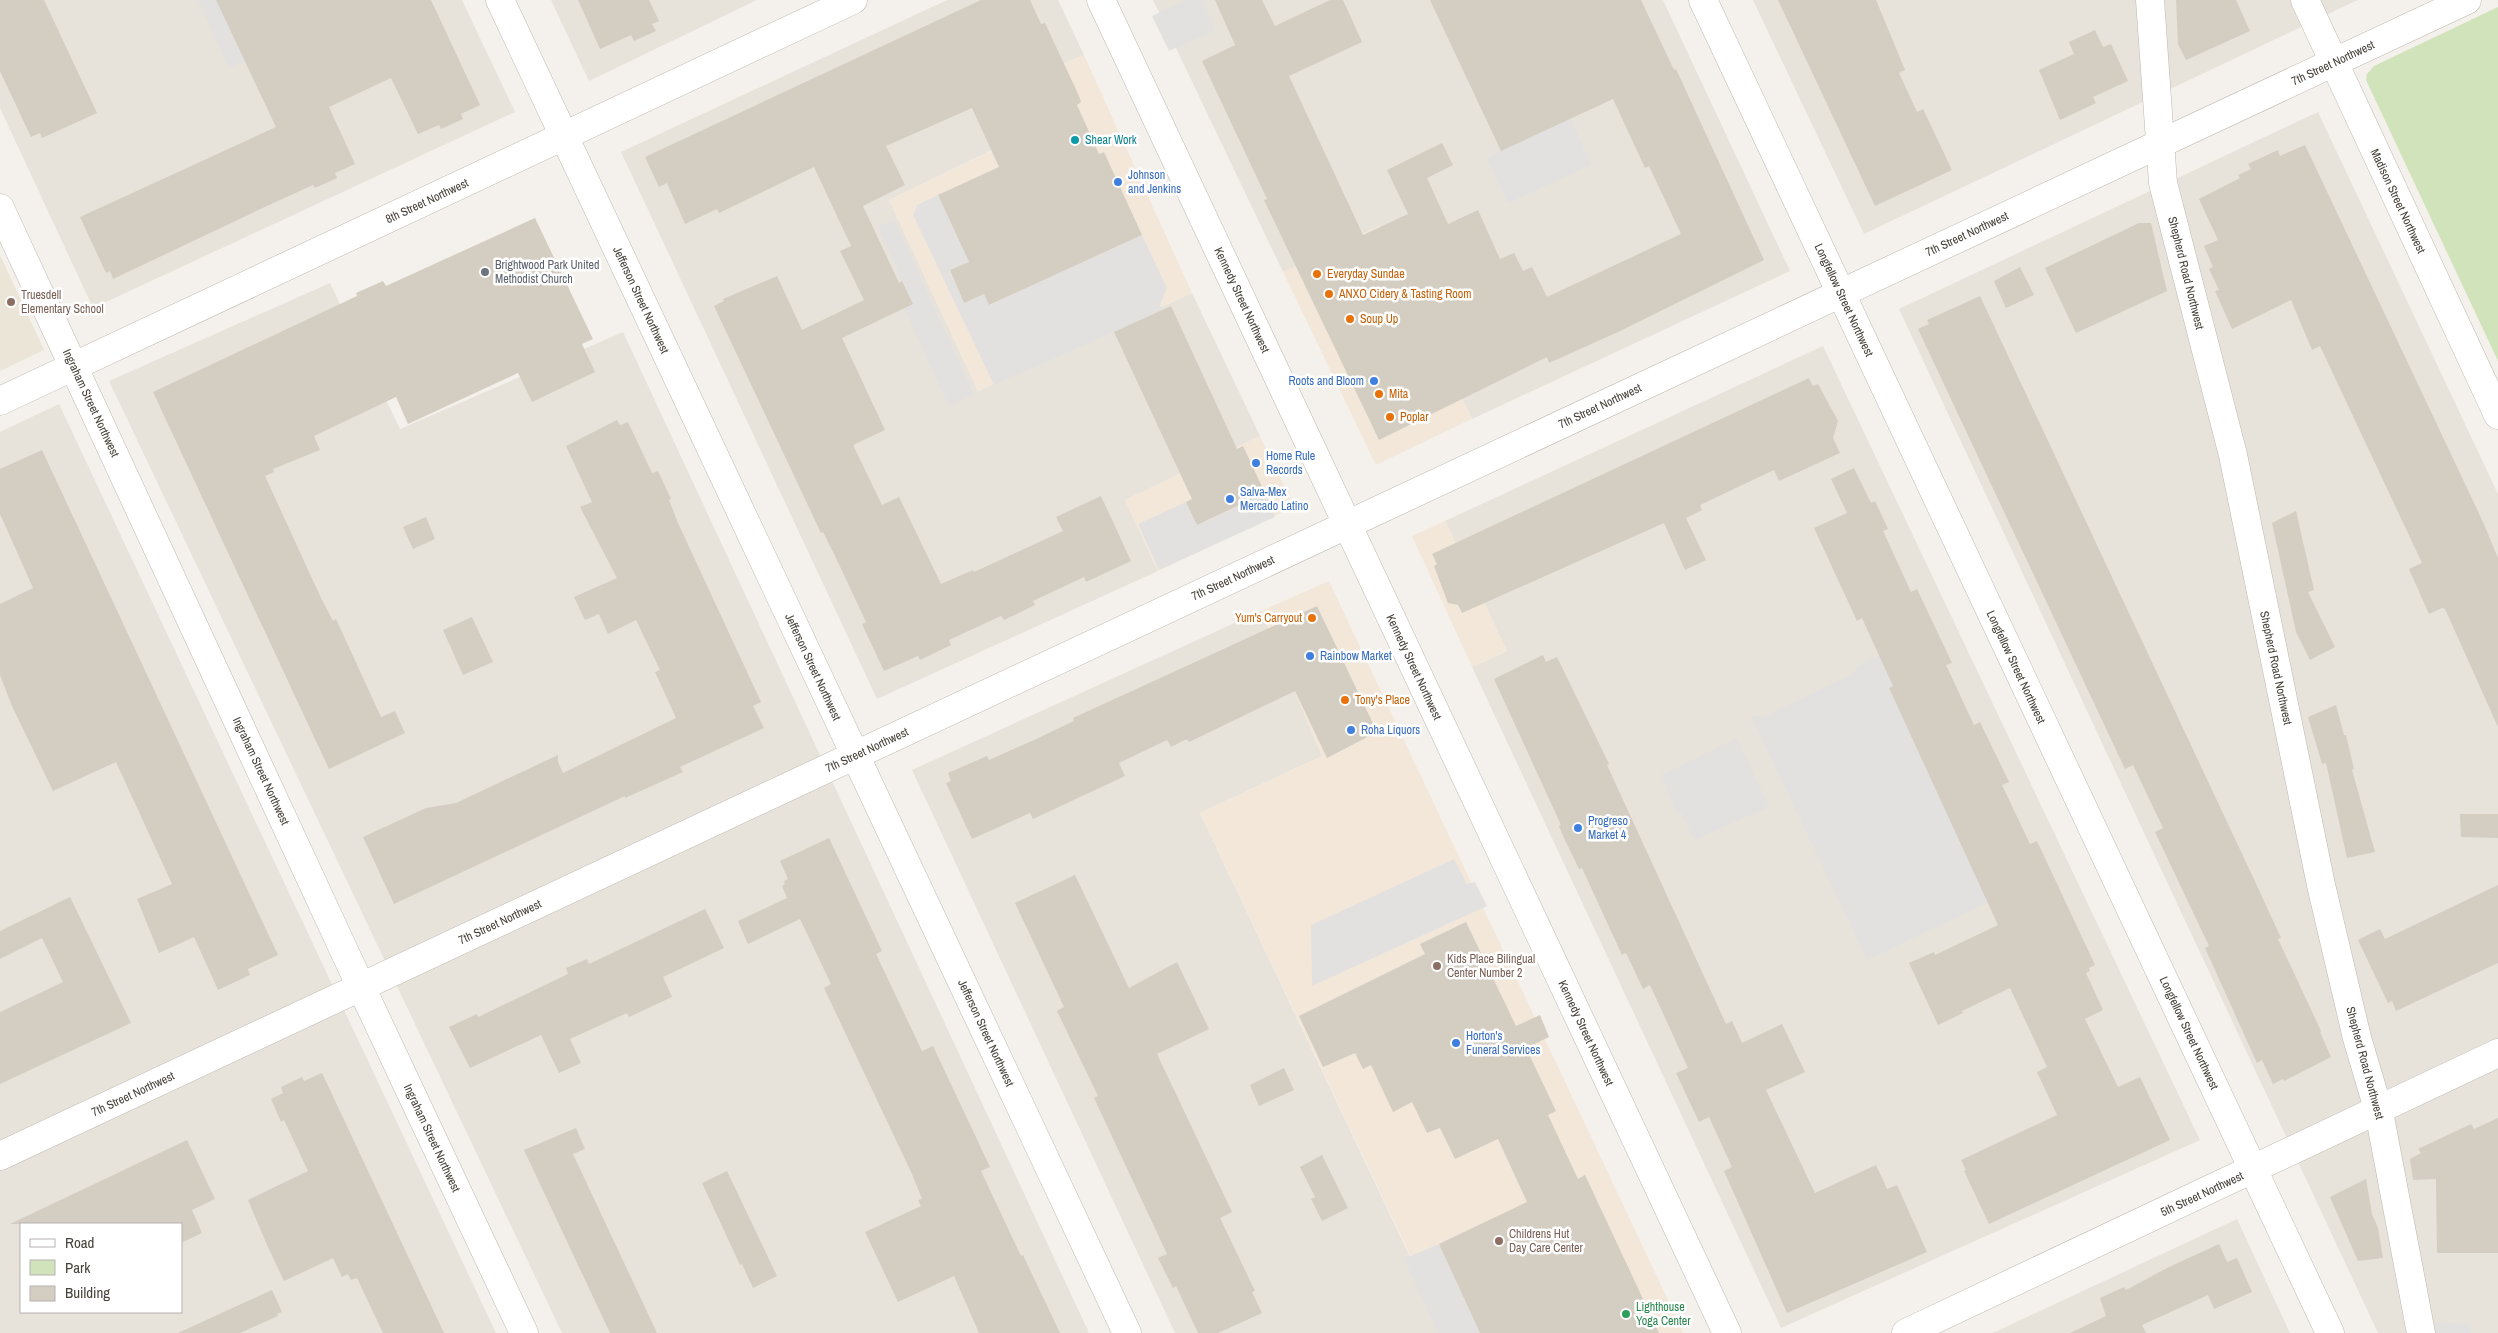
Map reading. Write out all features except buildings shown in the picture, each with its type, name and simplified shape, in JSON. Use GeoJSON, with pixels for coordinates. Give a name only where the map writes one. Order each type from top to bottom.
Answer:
{"type":"FeatureCollection","features":[{"type":"Feature","properties":{"kind":"street","name":"Jefferson Street Northwest"},"geometry":{"type":"LineString","coordinates":[[500,0],[1127,1333]]}},
{"type":"Feature","properties":{"kind":"street","name":"8th Street Northwest"},"geometry":{"type":"LineString","coordinates":[[0,401],[853,0]]}},
{"type":"Feature","properties":{"kind":"street","name":"Kennedy Street Northwest"},"geometry":{"type":"LineString","coordinates":[[1101,0],[1727,1333]]}},
{"type":"Feature","properties":{"kind":"street","name":"Longfellow Street Northwest"},"geometry":{"type":"LineString","coordinates":[[1703,0],[2330,1333]]}},
{"type":"Feature","properties":{"kind":"street","name":"Shepherd Road Northwest"},"geometry":{"type":"LineString","coordinates":[[2150,0],[2163,183],[2233,455],[2321,885],[2357,1038],[2379,1112],[2421,1333]]}},
{"type":"Feature","properties":{"kind":"street","name":"Madison Street Northwest"},"geometry":{"type":"LineString","coordinates":[[2305,0],[2496,408]]}},
{"type":"Feature","properties":{"kind":"street","name":"7th Street Northwest"},"geometry":{"type":"LineString","coordinates":[[0,1156],[2466,0]]}},
{"type":"Feature","properties":{"kind":"street","name":"Ingraham Street Northwest"},"geometry":{"type":"LineString","coordinates":[[0,208],[524,1333]]}},
{"type":"Feature","properties":{"kind":"street","name":"5th Street Northwest"},"geometry":{"type":"LineString","coordinates":[[1906,1333],[2379,1112],[2498,1053]]}},
{"type":"Feature","properties":{"kind":"shaded area"},"geometry":{"type":"Polygon","coordinates":[[[0,0],[462,0],[515,112],[93,308],[0,108],[0,0]]]}},
{"type":"Feature","properties":{"kind":"shaded area"},"geometry":{"type":"Polygon","coordinates":[[[198,0],[216,0],[245,61],[229,68],[198,0]]]}},
{"type":"Feature","properties":{"kind":"shaded area"},"geometry":{"type":"Polygon","coordinates":[[[551,0],[757,0],[589,81],[551,0]]]}},
{"type":"Feature","properties":{"kind":"shaded area"},"geometry":{"type":"Polygon","coordinates":[[[947,0],[1058,0],[1084,55],[1035,76],[1054,120],[889,200],[978,391],[1192,293],[1260,436],[1125,500],[1158,571],[877,699],[621,152],[947,0]]]}},
{"type":"Feature","properties":{"kind":"shaded area"},"geometry":{"type":"Polygon","coordinates":[[[1153,0],[1663,0],[1790,271],[1472,419],[1379,226],[1283,272],[1153,0]]]}},
{"type":"Feature","properties":{"kind":"shaded area"},"geometry":{"type":"Polygon","coordinates":[[[1187,0],[1203,0],[1215,30],[1169,51],[1152,16],[1187,0]]]}},
{"type":"Feature","properties":{"kind":"shaded area"},"geometry":{"type":"Polygon","coordinates":[[[1753,0],[2358,0],[1864,234],[1753,0]]]}},
{"type":"Feature","properties":{"kind":"shaded area"},"geometry":{"type":"Polygon","coordinates":[[[1084,55],[1192,293],[978,391],[889,200],[1054,121],[1035,76],[1084,55]]]}},
{"type":"Feature","properties":{"kind":"shaded area"},"geometry":{"type":"Polygon","coordinates":[[[2318,112],[2498,494],[2498,1333],[2378,1333],[1899,309],[2318,112]]]}},
{"type":"Feature","properties":{"kind":"shaded area"},"geometry":{"type":"Polygon","coordinates":[[[1571,118],[1591,165],[1508,203],[1486,158],[1571,118]]]}},
{"type":"Feature","properties":{"kind":"shaded area"},"geometry":{"type":"Polygon","coordinates":[[[938,195],[969,262],[950,271],[964,303],[984,294],[990,305],[1142,235],[1167,288],[1160,305],[1163,310],[994,385],[913,215],[917,205],[938,195]]]}},
{"type":"Feature","properties":{"kind":"shaded area"},"geometry":{"type":"Polygon","coordinates":[[[894,220],[974,395],[949,406],[904,308],[913,304],[878,227],[894,220]]]}},
{"type":"Feature","properties":{"kind":"shaded area"},"geometry":{"type":"Polygon","coordinates":[[[1379,226],[1472,419],[1376,465],[1283,272],[1379,226]]]}},
{"type":"Feature","properties":{"kind":"shaded area","name":"Truesdell Elementary School"},"geometry":{"type":"Polygon","coordinates":[[[0,255],[44,350],[0,371],[0,255]]]}},
{"type":"Feature","properties":{"kind":"shaded area"},"geometry":{"type":"Polygon","coordinates":[[[330,283],[400,429],[623,332],[1089,1333],[562,1333],[109,381],[330,283]]]}},
{"type":"Feature","properties":{"kind":"shaded area"},"geometry":{"type":"Polygon","coordinates":[[[1823,346],[2200,1140],[1781,1328],[1472,667],[1507,651],[1445,521],[1823,346]]]}},
{"type":"Feature","properties":{"kind":"shaded area"},"geometry":{"type":"Polygon","coordinates":[[[59,404],[496,1333],[0,1333],[0,432],[59,404]]]}},
{"type":"Feature","properties":{"kind":"shaded area"},"geometry":{"type":"Polygon","coordinates":[[[1260,436],[1294,507],[1158,571],[1125,500],[1260,436]]]}},
{"type":"Feature","properties":{"kind":"shaded area"},"geometry":{"type":"Polygon","coordinates":[[[1265,493],[1275,517],[1159,570],[1138,524],[1186,502],[1198,525],[1265,493]]]}},
{"type":"Feature","properties":{"kind":"shaded area"},"geometry":{"type":"Polygon","coordinates":[[[1445,521],[1507,651],[1472,667],[1412,536],[1445,521]]]}},
{"type":"Feature","properties":{"kind":"shaded area"},"geometry":{"type":"Polygon","coordinates":[[[1329,581],[1683,1333],[1447,1333],[1200,813],[1322,756],[1261,611],[1329,581]]]}},
{"type":"Feature","properties":{"kind":"shaded area"},"geometry":{"type":"Polygon","coordinates":[[[1261,611],[1322,756],[1200,813],[1446,1333],[1175,1333],[912,770],[1261,611]]]}},
{"type":"Feature","properties":{"kind":"shaded area"},"geometry":{"type":"Polygon","coordinates":[[[1880,655],[1894,686],[1889,689],[1975,873],[1993,900],[1867,960],[1751,716],[1763,717],[1844,678],[1856,671],[1855,668],[1880,655]]]}},
{"type":"Feature","properties":{"kind":"shaded area"},"geometry":{"type":"Polygon","coordinates":[[[1737,738],[1769,807],[1694,840],[1682,814],[1677,813],[1674,808],[1661,775],[1737,738]]]}},
{"type":"Feature","properties":{"kind":"shaded area"},"geometry":{"type":"Polygon","coordinates":[[[1454,859],[1467,884],[1475,882],[1487,906],[1312,986],[1311,925],[1454,859]]]}},
{"type":"Feature","properties":{"kind":"shaded area"},"geometry":{"type":"Polygon","coordinates":[[[2237,1219],[2290,1333],[1993,1333],[2237,1219]]]}},
{"type":"Feature","properties":{"kind":"shaded area"},"geometry":{"type":"Polygon","coordinates":[[[1439,1244],[1480,1333],[1438,1333],[1404,1259],[1439,1244]]]}},
{"type":"Feature","properties":{"kind":"shaded area"},"geometry":{"type":"Polygon","coordinates":[[[2435,1322],[2469,1324],[2471,1333],[2436,1333],[2435,1322]]]}},
{"type":"Feature","properties":{"kind":"green space"},"geometry":{"type":"Polygon","coordinates":[[[2498,7],[2498,361],[2366,80],[2367,74],[2374,66],[2498,7]]]}},
{"type":"Feature","properties":{"kind":"place","name":"Shear Work"},"geometry":{"type":"Point","coordinates":[1075,140]}},
{"type":"Feature","properties":{"kind":"place","name":"Johnson and Jenkins"},"geometry":{"type":"Point","coordinates":[1118,182]}},
{"type":"Feature","properties":{"kind":"place","name":"Brightwood Park United Methodist Church"},"geometry":{"type":"Point","coordinates":[485,272]}},
{"type":"Feature","properties":{"kind":"place","name":"Everyday Sundae"},"geometry":{"type":"Point","coordinates":[1317,274]}},
{"type":"Feature","properties":{"kind":"place","name":"ANXO Cidery & Tasting Room"},"geometry":{"type":"Point","coordinates":[1329,294]}},
{"type":"Feature","properties":{"kind":"place","name":"Truesdell Elementary School"},"geometry":{"type":"Point","coordinates":[11,302]}},
{"type":"Feature","properties":{"kind":"place","name":"Soup Up"},"geometry":{"type":"Point","coordinates":[1350,319]}},
{"type":"Feature","properties":{"kind":"place","name":"Roots and Bloom"},"geometry":{"type":"Point","coordinates":[1374,381]}},
{"type":"Feature","properties":{"kind":"place","name":"Mita"},"geometry":{"type":"Point","coordinates":[1379,394]}},
{"type":"Feature","properties":{"kind":"place","name":"Poplar"},"geometry":{"type":"Point","coordinates":[1390,417]}},
{"type":"Feature","properties":{"kind":"place","name":"Home Rule Records"},"geometry":{"type":"Point","coordinates":[1256,463]}},
{"type":"Feature","properties":{"kind":"place","name":"Salva-Mex Mercado Latino"},"geometry":{"type":"Point","coordinates":[1230,499]}},
{"type":"Feature","properties":{"kind":"place","name":"Yum's Carryout"},"geometry":{"type":"Point","coordinates":[1312,618]}},
{"type":"Feature","properties":{"kind":"place","name":"Rainbow Market"},"geometry":{"type":"Point","coordinates":[1310,656]}},
{"type":"Feature","properties":{"kind":"place","name":"Tony's Place"},"geometry":{"type":"Point","coordinates":[1345,700]}},
{"type":"Feature","properties":{"kind":"place","name":"Roha Liquors"},"geometry":{"type":"Point","coordinates":[1351,730]}},
{"type":"Feature","properties":{"kind":"place","name":"Progreso Market 4"},"geometry":{"type":"Point","coordinates":[1578,828]}},
{"type":"Feature","properties":{"kind":"place","name":"Kids Place Bilingual Center Number 2"},"geometry":{"type":"Point","coordinates":[1437,966]}},
{"type":"Feature","properties":{"kind":"place","name":"Horton's Funeral Services"},"geometry":{"type":"Point","coordinates":[1456,1043]}},
{"type":"Feature","properties":{"kind":"place","name":"Childrens Hut Day Care Center"},"geometry":{"type":"Point","coordinates":[1499,1241]}},
{"type":"Feature","properties":{"kind":"place","name":"Lighthouse Yoga Center"},"geometry":{"type":"Point","coordinates":[1626,1314]}}]}
